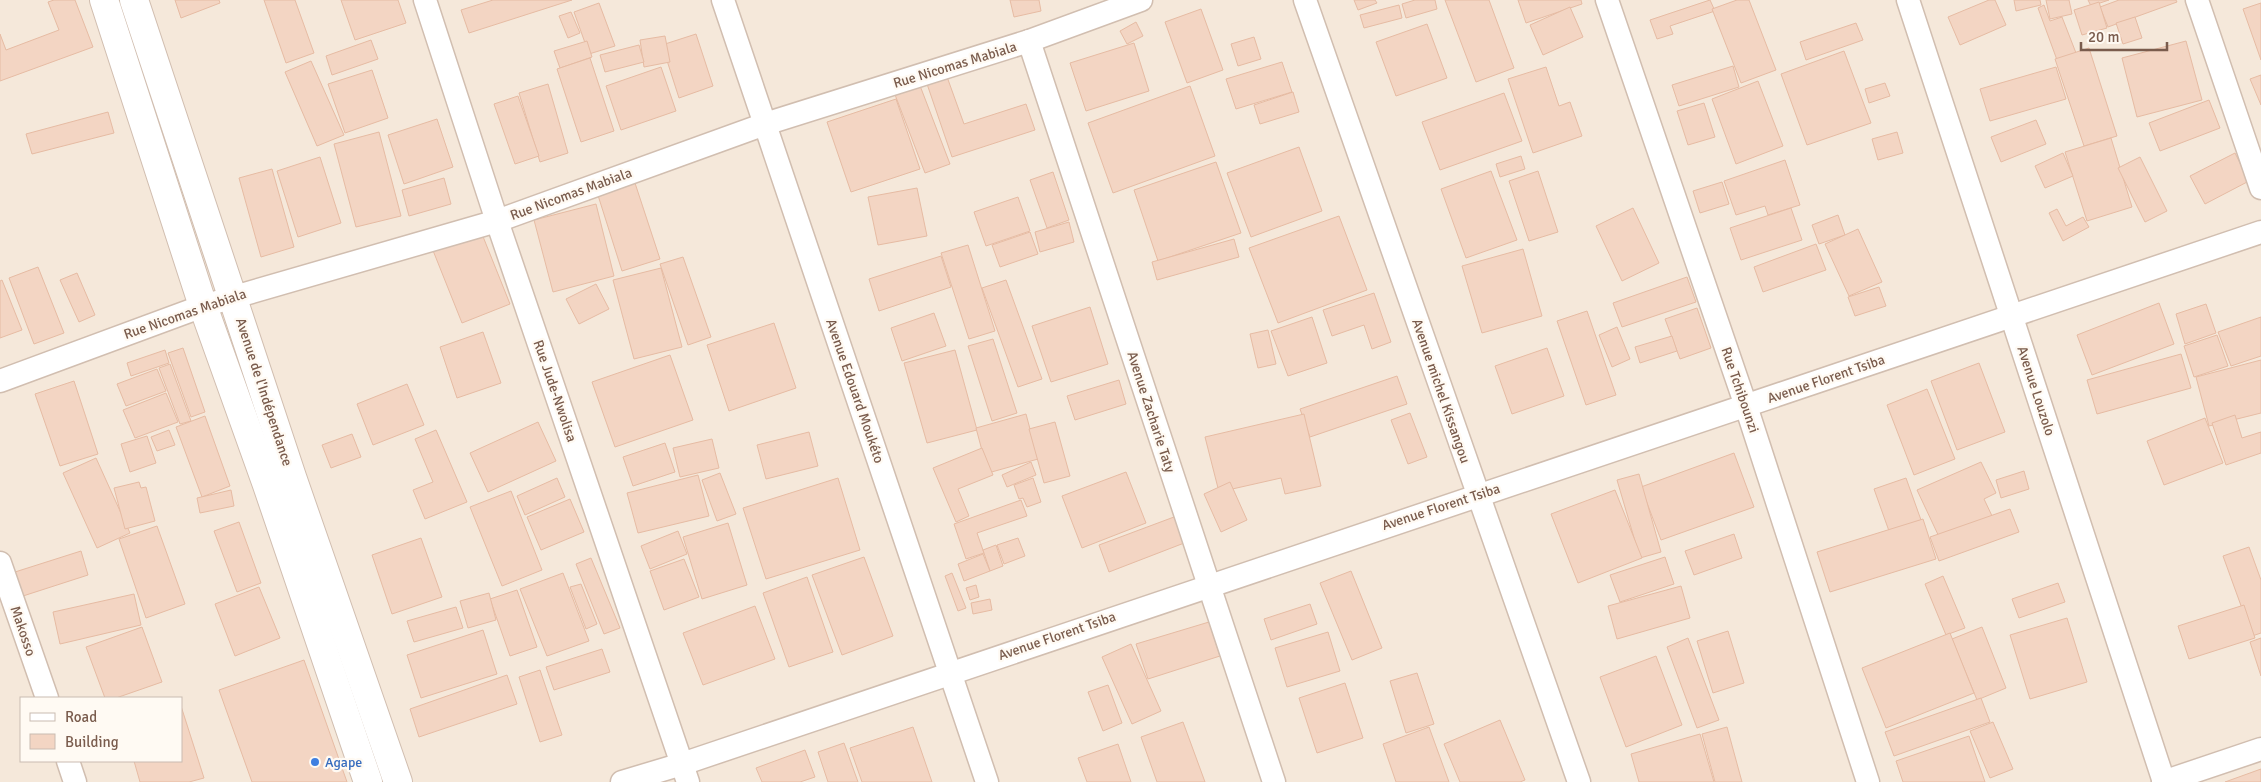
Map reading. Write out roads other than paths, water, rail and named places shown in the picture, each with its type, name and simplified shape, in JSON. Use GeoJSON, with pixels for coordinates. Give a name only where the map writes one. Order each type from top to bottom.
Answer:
{"type":"FeatureCollection","features":[{"type":"Feature","properties":{"kind":"street","name":"Avenue de l'Indépendance"},"geometry":{"type":"LineString","coordinates":[[104,0],[203,306],[271,495],[368,782]]}},
{"type":"Feature","properties":{"kind":"street","name":"Avenue de l'Indépendance"},"geometry":{"type":"LineString","coordinates":[[134,0],[295,486],[398,782]]}},
{"type":"Feature","properties":{"kind":"street","name":"Rue Jude-Nwolisa"},"geometry":{"type":"LineString","coordinates":[[425,0],[497,221],[685,773]]}},
{"type":"Feature","properties":{"kind":"street","name":"Avenue Edouard Moukéto"},"geometry":{"type":"LineString","coordinates":[[724,0],[987,782]]}},
{"type":"Feature","properties":{"kind":"street","name":"Rue Nicomas Mabiala"},"geometry":{"type":"LineString","coordinates":[[0,381],[203,306],[497,221],[765,124],[1029,41],[1141,0]]}},
{"type":"Feature","properties":{"kind":"street","name":"Avenue michel Kissangou"},"geometry":{"type":"LineString","coordinates":[[1305,0],[1578,782]]}},
{"type":"Feature","properties":{"kind":"street","name":"Rue Tchibounzi"},"geometry":{"type":"LineString","coordinates":[[1607,0],[1746,406],[1868,782]]}},
{"type":"Feature","properties":{"kind":"street","name":"Avenue Louzolo"},"geometry":{"type":"LineString","coordinates":[[1908,0],[2163,782]]}},
{"type":"Feature","properties":{"kind":"street"},"geometry":{"type":"LineString","coordinates":[[2197,0],[2261,188]]}},
{"type":"Feature","properties":{"kind":"street","name":"Avenue Zacharie Taty"},"geometry":{"type":"LineString","coordinates":[[1029,41],[1274,782]]}},
{"type":"Feature","properties":{"kind":"street","name":"Avenue Florent Tsiba"},"geometry":{"type":"LineString","coordinates":[[622,782],[685,773],[950,672],[2261,232]]}},
{"type":"Feature","properties":{"kind":"street","name":"Makosso"},"geometry":{"type":"LineString","coordinates":[[0,563],[46,697]]}},
{"type":"Feature","properties":{"kind":"street"},"geometry":{"type":"LineString","coordinates":[[2163,782],[2261,749]]}},
{"type":"Feature","properties":{"kind":"street"},"geometry":{"type":"LineString","coordinates":[[68,762],[75,782]]}},
{"type":"Feature","properties":{"kind":"place","name":"Agape"},"geometry":{"type":"Point","coordinates":[315,762]}}]}
